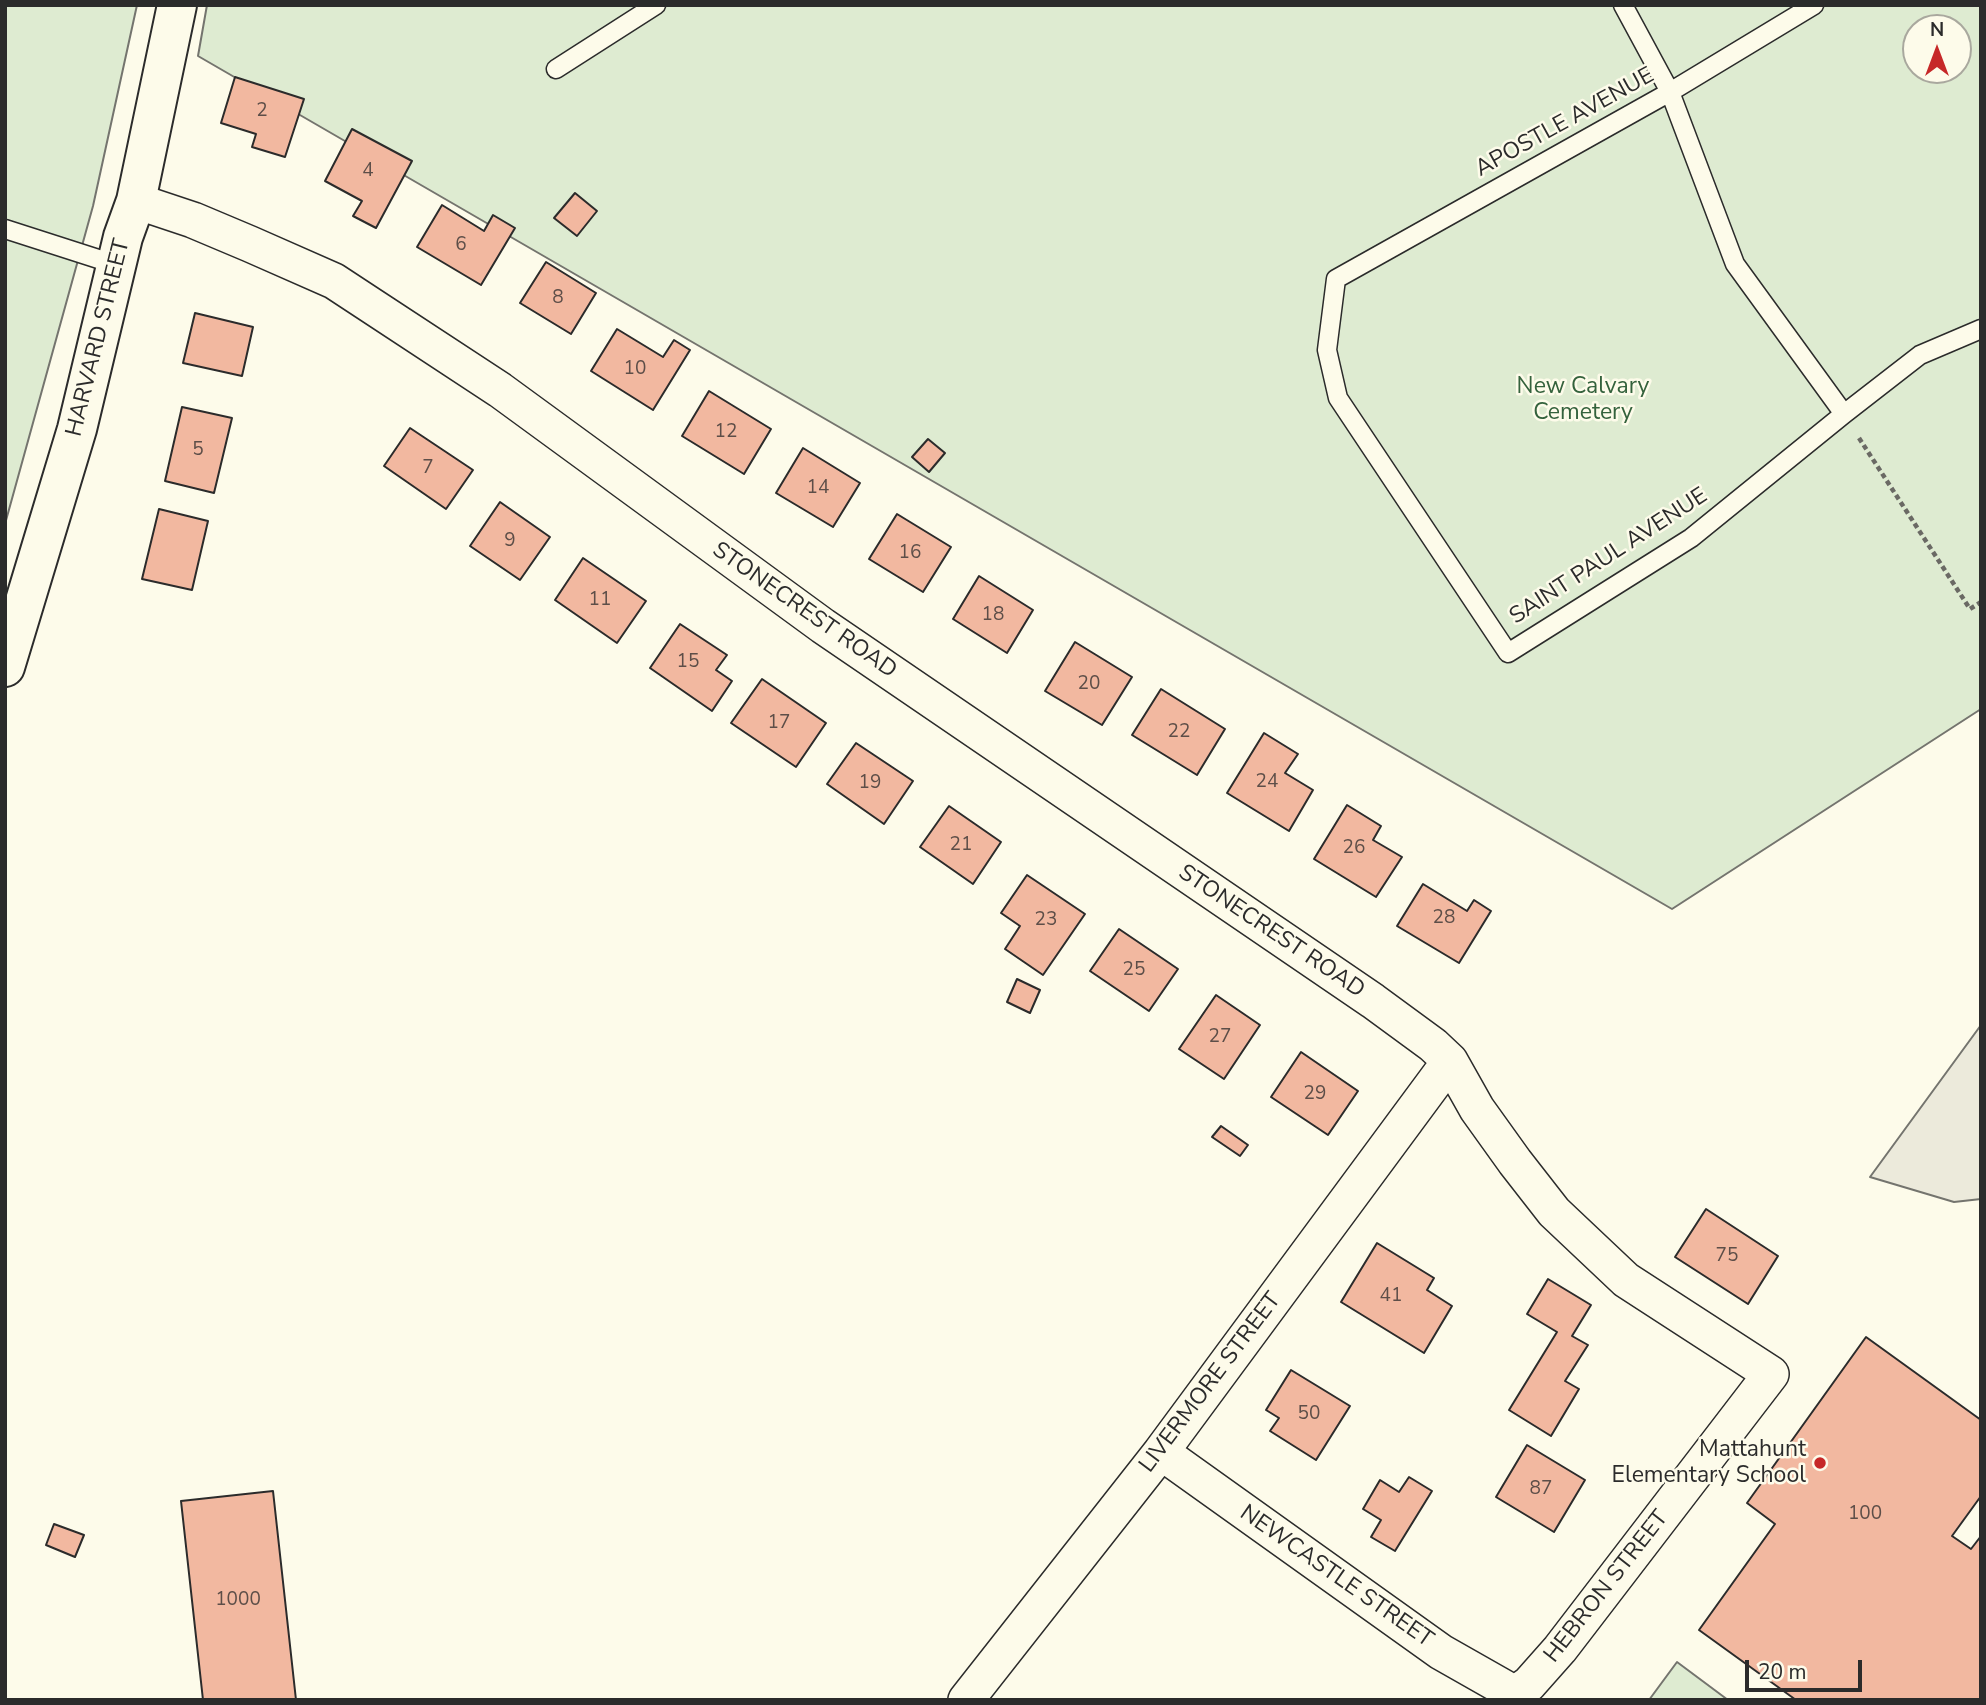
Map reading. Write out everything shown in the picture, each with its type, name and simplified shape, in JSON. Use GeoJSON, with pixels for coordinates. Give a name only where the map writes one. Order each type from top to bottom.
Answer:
{"type":"FeatureCollection","features":[{"type":"Feature","properties":{"kind":"main road","name":"HARVARD STREET"},"geometry":{"type":"LineString","coordinates":[[5,667],[77,429],[123,237],[136,201],[177,5]]}},
{"type":"Feature","properties":{"kind":"street","name":"STONECREST ROAD"},"geometry":{"type":"LineString","coordinates":[[136,201],[193,220],[334,281],[500,390],[823,626],[1373,1001],[1433,1045],[1450,1061],[1477,1109],[1554,1212],[1626,1280],[1770,1374]]}},
{"type":"Feature","properties":{"kind":"street","name":"LIVERMORE STREET"},"geometry":{"type":"LineString","coordinates":[[966,1700],[1161,1452],[1450,1061]]}},
{"type":"Feature","properties":{"kind":"street","name":"HEBRON STREET"},"geometry":{"type":"LineString","coordinates":[[1515,1694],[1529,1684],[1560,1649],[1770,1374]]}},
{"type":"Feature","properties":{"kind":"street","name":"NEWCASTLE STREET"},"geometry":{"type":"LineString","coordinates":[[1161,1452],[1441,1652],[1515,1694]]}},
{"type":"Feature","properties":{"kind":"lane"},"geometry":{"type":"LineString","coordinates":[[556,69],[656,5]]}},
{"type":"Feature","properties":{"kind":"lane"},"geometry":{"type":"LineString","coordinates":[[1623,5],[1670,92],[1735,264],[1844,414]]}},
{"type":"Feature","properties":{"kind":"lane","name":"APOSTLE AVENUE"},"geometry":{"type":"LineString","coordinates":[[1336,279],[1670,92],[1814,5]]}},
{"type":"Feature","properties":{"kind":"lane"},"geometry":{"type":"LineString","coordinates":[[5,229],[117,265]]}},
{"type":"Feature","properties":{"kind":"lane","name":"SAINT PAUL AVENUE"},"geometry":{"type":"LineString","coordinates":[[1336,279],[1327,350],[1338,398],[1508,653],[1691,538],[1920,355],[1981,329]]}},
{"type":"Feature","properties":{"kind":"path"},"geometry":{"type":"LineString","coordinates":[[1844,414],[1970,609],[1981,602]]}},
{"type":"Feature","properties":{"kind":"green space"},"geometry":{"type":"Polygon","coordinates":[[[5,5],[137,5],[93,206],[5,524],[5,5]]]}},
{"type":"Feature","properties":{"kind":"green space","name":"New Calvary Cemetery"},"geometry":{"type":"Polygon","coordinates":[[[207,5],[1981,5],[1981,709],[1672,909],[198,56],[207,5]]]}},
{"type":"Feature","properties":{"kind":"green space"},"geometry":{"type":"Polygon","coordinates":[[[1677,1662],[1728,1700],[1649,1700],[1677,1662]]]}},
{"type":"Feature","properties":{"kind":"shaded area"},"geometry":{"type":"Polygon","coordinates":[[[1981,1025],[1981,1199],[1954,1202],[1870,1177],[1981,1025]]]}},
{"type":"Feature","properties":{"kind":"building"},"geometry":{"type":"Polygon","coordinates":[[[235,77],[304,99],[285,157],[252,147],[256,134],[221,123],[235,77]]]}},
{"type":"Feature","properties":{"kind":"building"},"geometry":{"type":"Polygon","coordinates":[[[352,129],[412,161],[376,228],[353,216],[362,201],[325,181],[352,129]]]}},
{"type":"Feature","properties":{"kind":"building"},"geometry":{"type":"Polygon","coordinates":[[[575,193],[597,211],[577,236],[554,218],[575,193]]]}},
{"type":"Feature","properties":{"kind":"building"},"geometry":{"type":"Polygon","coordinates":[[[442,205],[484,231],[493,215],[515,228],[481,285],[417,247],[442,205]]]}},
{"type":"Feature","properties":{"kind":"building"},"geometry":{"type":"Polygon","coordinates":[[[546,262],[596,293],[571,334],[520,303],[546,262]]]}},
{"type":"Feature","properties":{"kind":"building"},"geometry":{"type":"Polygon","coordinates":[[[195,313],[253,327],[242,376],[183,363],[195,313]]]}},
{"type":"Feature","properties":{"kind":"building"},"geometry":{"type":"Polygon","coordinates":[[[617,329],[663,357],[674,340],[690,350],[653,410],[591,371],[617,329]]]}},
{"type":"Feature","properties":{"kind":"building"},"geometry":{"type":"Polygon","coordinates":[[[709,391],[771,429],[744,474],[682,436],[709,391]]]}},
{"type":"Feature","properties":{"kind":"building"},"geometry":{"type":"Polygon","coordinates":[[[182,407],[232,418],[214,493],[165,481],[182,407]]]}},
{"type":"Feature","properties":{"kind":"building"},"geometry":{"type":"Polygon","coordinates":[[[410,428],[473,470],[446,509],[384,466],[410,428]]]}},
{"type":"Feature","properties":{"kind":"building"},"geometry":{"type":"Polygon","coordinates":[[[928,439],[945,453],[929,472],[912,457],[928,439]]]}},
{"type":"Feature","properties":{"kind":"building"},"geometry":{"type":"Polygon","coordinates":[[[803,448],[860,483],[833,527],[776,493],[803,448]]]}},
{"type":"Feature","properties":{"kind":"building"},"geometry":{"type":"Polygon","coordinates":[[[500,502],[550,537],[520,580],[470,546],[500,502]]]}},
{"type":"Feature","properties":{"kind":"building"},"geometry":{"type":"Polygon","coordinates":[[[159,509],[208,521],[192,590],[142,579],[159,509]]]}},
{"type":"Feature","properties":{"kind":"building"},"geometry":{"type":"Polygon","coordinates":[[[897,514],[951,547],[923,592],[869,559],[897,514]]]}},
{"type":"Feature","properties":{"kind":"building"},"geometry":{"type":"Polygon","coordinates":[[[583,558],[646,601],[617,643],[555,600],[583,558]]]}},
{"type":"Feature","properties":{"kind":"building"},"geometry":{"type":"Polygon","coordinates":[[[979,576],[1033,610],[1007,653],[953,619],[979,576]]]}},
{"type":"Feature","properties":{"kind":"building"},"geometry":{"type":"Polygon","coordinates":[[[680,624],[727,655],[716,670],[732,681],[712,711],[650,668],[680,624]]]}},
{"type":"Feature","properties":{"kind":"building"},"geometry":{"type":"Polygon","coordinates":[[[1075,642],[1132,677],[1102,725],[1045,691],[1075,642]]]}},
{"type":"Feature","properties":{"kind":"building"},"geometry":{"type":"Polygon","coordinates":[[[762,679],[826,723],[796,767],[731,723],[762,679]]]}},
{"type":"Feature","properties":{"kind":"building"},"geometry":{"type":"Polygon","coordinates":[[[1161,689],[1225,729],[1197,775],[1132,735],[1161,689]]]}},
{"type":"Feature","properties":{"kind":"building"},"geometry":{"type":"Polygon","coordinates":[[[1264,733],[1298,754],[1285,773],[1313,790],[1289,831],[1227,793],[1264,733]]]}},
{"type":"Feature","properties":{"kind":"building"},"geometry":{"type":"Polygon","coordinates":[[[856,743],[913,781],[884,824],[827,784],[856,743]]]}},
{"type":"Feature","properties":{"kind":"building"},"geometry":{"type":"Polygon","coordinates":[[[1347,805],[1381,826],[1373,840],[1402,857],[1376,897],[1314,859],[1347,805]]]}},
{"type":"Feature","properties":{"kind":"building"},"geometry":{"type":"Polygon","coordinates":[[[949,806],[1001,842],[973,884],[920,847],[949,806]]]}},
{"type":"Feature","properties":{"kind":"building"},"geometry":{"type":"Polygon","coordinates":[[[1027,875],[1085,914],[1043,975],[1005,949],[1020,926],[1001,913],[1027,875]]]}},
{"type":"Feature","properties":{"kind":"building"},"geometry":{"type":"Polygon","coordinates":[[[1423,884],[1467,911],[1474,900],[1491,911],[1459,963],[1397,926],[1423,884]]]}},
{"type":"Feature","properties":{"kind":"building"},"geometry":{"type":"Polygon","coordinates":[[[1119,929],[1178,969],[1149,1011],[1090,971],[1119,929]]]}},
{"type":"Feature","properties":{"kind":"building"},"geometry":{"type":"Polygon","coordinates":[[[1017,979],[1040,990],[1030,1013],[1007,1002],[1017,979]]]}},
{"type":"Feature","properties":{"kind":"building"},"geometry":{"type":"Polygon","coordinates":[[[1216,995],[1260,1025],[1224,1079],[1179,1049],[1216,995]]]}},
{"type":"Feature","properties":{"kind":"building"},"geometry":{"type":"Polygon","coordinates":[[[1301,1052],[1358,1091],[1328,1135],[1271,1097],[1301,1052]]]}},
{"type":"Feature","properties":{"kind":"building"},"geometry":{"type":"Polygon","coordinates":[[[1221,1126],[1248,1145],[1240,1156],[1212,1137],[1221,1126]]]}},
{"type":"Feature","properties":{"kind":"building"},"geometry":{"type":"Polygon","coordinates":[[[1706,1209],[1778,1256],[1748,1304],[1675,1257],[1706,1209]]]}},
{"type":"Feature","properties":{"kind":"building"},"geometry":{"type":"Polygon","coordinates":[[[1377,1243],[1434,1278],[1427,1290],[1452,1306],[1424,1353],[1341,1302],[1377,1243]]]}},
{"type":"Feature","properties":{"kind":"building"},"geometry":{"type":"Polygon","coordinates":[[[1548,1279],[1591,1305],[1572,1336],[1588,1345],[1565,1381],[1579,1389],[1551,1436],[1509,1410],[1557,1332],[1527,1314],[1548,1279]]]}},
{"type":"Feature","properties":{"kind":"building"},"geometry":{"type":"Polygon","coordinates":[[[1866,1337],[1981,1420],[1981,1496],[1952,1536],[1971,1549],[1981,1536],[1981,1700],[1796,1700],[1699,1630],[1775,1524],[1747,1503],[1866,1337]]]}},
{"type":"Feature","properties":{"kind":"building"},"geometry":{"type":"Polygon","coordinates":[[[1291,1370],[1350,1406],[1316,1460],[1270,1431],[1279,1418],[1266,1410],[1291,1370]]]}},
{"type":"Feature","properties":{"kind":"building"},"geometry":{"type":"Polygon","coordinates":[[[1527,1445],[1585,1480],[1554,1532],[1496,1497],[1527,1445]]]}},
{"type":"Feature","properties":{"kind":"building"},"geometry":{"type":"Polygon","coordinates":[[[1409,1477],[1432,1491],[1395,1551],[1371,1537],[1381,1520],[1363,1509],[1380,1480],[1399,1492],[1409,1477]]]}},
{"type":"Feature","properties":{"kind":"building"},"geometry":{"type":"Polygon","coordinates":[[[273,1491],[296,1700],[203,1700],[181,1501],[273,1491]]]}},
{"type":"Feature","properties":{"kind":"building"},"geometry":{"type":"Polygon","coordinates":[[[54,1524],[84,1535],[75,1557],[46,1545],[54,1524]]]}},
{"type":"Feature","properties":{"kind":"place","name":"Mattahunt Elementary School"},"geometry":{"type":"Point","coordinates":[1820,1463]}}]}
